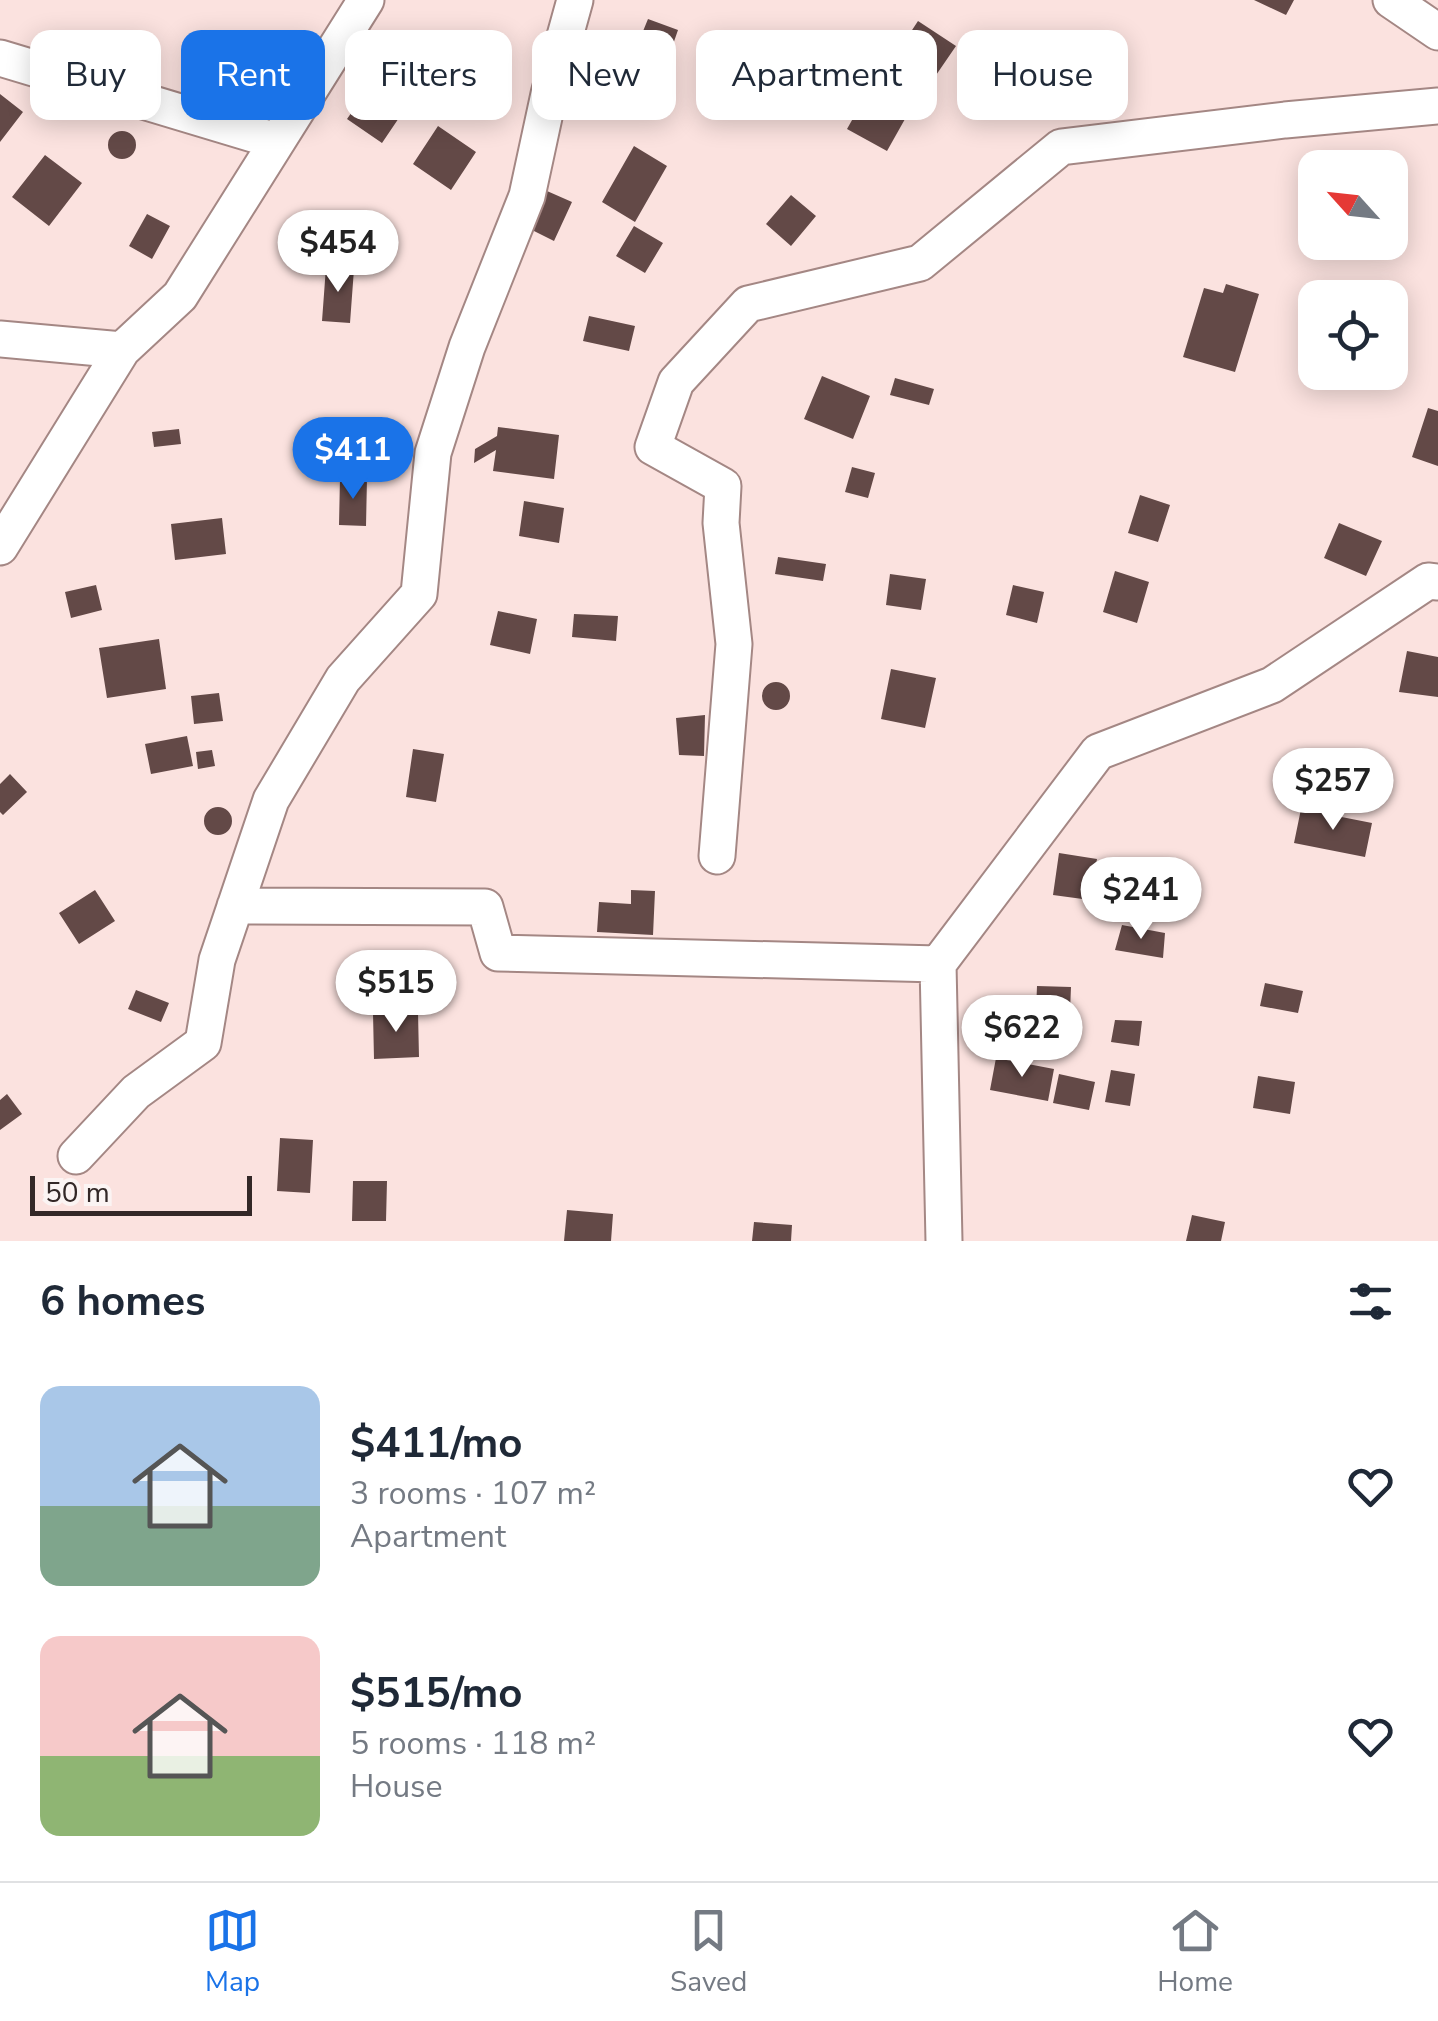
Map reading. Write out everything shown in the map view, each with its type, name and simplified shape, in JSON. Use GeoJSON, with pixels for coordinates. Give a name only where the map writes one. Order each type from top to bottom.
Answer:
{"type":"FeatureCollection","features":[{"type":"Feature","properties":{"kind":"street"},"geometry":{"type":"LineString","coordinates":[[0,547],[122,350],[180,296],[366,0]]}},
{"type":"Feature","properties":{"kind":"street"},"geometry":{"type":"LineString","coordinates":[[76,1156],[136,1092],[204,1043],[218,960],[271,800],[343,678],[419,594],[433,453],[467,347],[527,196],[575,0]]}},
{"type":"Feature","properties":{"kind":"street"},"geometry":{"type":"LineString","coordinates":[[1391,0],[1438,32]]}},
{"type":"Feature","properties":{"kind":"street"},"geometry":{"type":"LineString","coordinates":[[0,58],[276,141]]}},
{"type":"Feature","properties":{"kind":"street"},"geometry":{"type":"LineString","coordinates":[[717,856],[734,644],[721,524],[723,486],[653,447],[676,382],[748,304],[920,263],[1061,146],[1438,106]]}},
{"type":"Feature","properties":{"kind":"street"},"geometry":{"type":"LineString","coordinates":[[0,339],[122,350]]}},
{"type":"Feature","properties":{"kind":"street"},"geometry":{"type":"LineString","coordinates":[[944,1241],[938,964],[1098,752],[1272,685],[1428,581],[1438,582]]}},
{"type":"Feature","properties":{"kind":"street"},"geometry":{"type":"LineString","coordinates":[[235,906],[485,908],[498,953],[938,964]]}},
{"type":"Feature","properties":{"kind":"building"},"geometry":{"type":"Polygon","coordinates":[[[1254,0],[1294,0],[1286,15],[1254,0]]]}},
{"type":"Feature","properties":{"kind":"building"},"geometry":{"type":"Polygon","coordinates":[[[648,19],[678,30],[676,36],[676,30],[644,30],[648,19]]]}},
{"type":"Feature","properties":{"kind":"building"},"geometry":{"type":"Polygon","coordinates":[[[918,21],[932,30],[912,30],[918,21]]]}},
{"type":"Feature","properties":{"kind":"building"},"geometry":{"type":"Polygon","coordinates":[[[937,34],[956,46],[937,74],[937,34]]]}},
{"type":"Feature","properties":{"kind":"building"},"geometry":{"type":"Polygon","coordinates":[[[0,94],[23,112],[0,142],[0,94]]]}},
{"type":"Feature","properties":{"kind":"building"},"geometry":{"type":"Polygon","coordinates":[[[348,120],[398,120],[382,143],[348,120]]]}},
{"type":"Feature","properties":{"kind":"building"},"geometry":{"type":"Polygon","coordinates":[[[852,120],[904,120],[887,151],[847,129],[852,120]]]}},
{"type":"Feature","properties":{"kind":"building"},"geometry":{"type":"Polygon","coordinates":[[[438,126],[476,152],[451,190],[413,164],[438,126]]]}},
{"type":"Feature","properties":{"kind":"building"},"geometry":{"type":"Polygon","coordinates":[[[122,131],[132,135],[136,145],[132,155],[122,159],[112,155],[108,145],[112,135],[122,131]]]}},
{"type":"Feature","properties":{"kind":"building"},"geometry":{"type":"Polygon","coordinates":[[[634,146],[667,166],[635,222],[602,202],[634,146]]]}},
{"type":"Feature","properties":{"kind":"building"},"geometry":{"type":"Polygon","coordinates":[[[45,155],[82,183],[49,226],[12,197],[45,155]]]}},
{"type":"Feature","properties":{"kind":"building"},"geometry":{"type":"Polygon","coordinates":[[[547,191],[572,202],[554,241],[530,229],[547,191]]]}},
{"type":"Feature","properties":{"kind":"building"},"geometry":{"type":"Polygon","coordinates":[[[791,195],[816,216],[791,246],[766,224],[791,195]]]}},
{"type":"Feature","properties":{"kind":"building"},"geometry":{"type":"Polygon","coordinates":[[[147,214],[170,226],[152,259],[129,246],[147,214]]]}},
{"type":"Feature","properties":{"kind":"building"},"geometry":{"type":"Polygon","coordinates":[[[634,226],[663,243],[645,273],[616,256],[634,226]]]}},
{"type":"Feature","properties":{"kind":"building"},"geometry":{"type":"Polygon","coordinates":[[[326,267],[354,269],[350,323],[322,321],[326,267]]]}},
{"type":"Feature","properties":{"kind":"building"},"geometry":{"type":"Polygon","coordinates":[[[1226,284],[1259,294],[1235,372],[1183,357],[1204,288],[1223,293],[1226,284]]]}},
{"type":"Feature","properties":{"kind":"building"},"geometry":{"type":"Polygon","coordinates":[[[589,316],[635,326],[629,351],[583,341],[589,316]]]}},
{"type":"Feature","properties":{"kind":"building"},"geometry":{"type":"Polygon","coordinates":[[[822,376],[870,396],[853,439],[804,419],[822,376]]]}},
{"type":"Feature","properties":{"kind":"building"},"geometry":{"type":"Polygon","coordinates":[[[895,378],[934,389],[929,405],[890,395],[895,378]]]}},
{"type":"Feature","properties":{"kind":"building"},"geometry":{"type":"Polygon","coordinates":[[[1428,408],[1438,411],[1438,466],[1412,457],[1428,408]]]}},
{"type":"Feature","properties":{"kind":"building"},"geometry":{"type":"Polygon","coordinates":[[[498,427],[559,435],[554,479],[493,471],[496,450],[474,463],[475,449],[497,436],[498,427]]]}},
{"type":"Feature","properties":{"kind":"building"},"geometry":{"type":"Polygon","coordinates":[[[179,429],[181,444],[154,447],[152,432],[179,429]]]}},
{"type":"Feature","properties":{"kind":"building"},"geometry":{"type":"Polygon","coordinates":[[[852,467],[875,473],[868,498],[845,492],[852,467]]]}},
{"type":"Feature","properties":{"kind":"building"},"geometry":{"type":"Polygon","coordinates":[[[340,478],[367,478],[366,526],[339,525],[340,478]]]}},
{"type":"Feature","properties":{"kind":"building"},"geometry":{"type":"Polygon","coordinates":[[[1140,495],[1170,505],[1158,542],[1128,533],[1140,495]]]}},
{"type":"Feature","properties":{"kind":"building"},"geometry":{"type":"Polygon","coordinates":[[[524,501],[564,508],[559,543],[519,536],[524,501]]]}},
{"type":"Feature","properties":{"kind":"building"},"geometry":{"type":"Polygon","coordinates":[[[222,518],[226,554],[175,560],[171,524],[222,518]]]}},
{"type":"Feature","properties":{"kind":"building"},"geometry":{"type":"Polygon","coordinates":[[[1339,523],[1382,541],[1366,576],[1324,558],[1339,523]]]}},
{"type":"Feature","properties":{"kind":"building"},"geometry":{"type":"Polygon","coordinates":[[[778,557],[826,564],[823,581],[775,574],[778,557]]]}},
{"type":"Feature","properties":{"kind":"building"},"geometry":{"type":"Polygon","coordinates":[[[1115,571],[1149,582],[1137,623],[1103,612],[1115,571]]]}},
{"type":"Feature","properties":{"kind":"building"},"geometry":{"type":"Polygon","coordinates":[[[890,574],[926,579],[921,610],[886,605],[890,574]]]}},
{"type":"Feature","properties":{"kind":"building"},"geometry":{"type":"Polygon","coordinates":[[[96,585],[102,610],[71,618],[65,592],[96,585]]]}},
{"type":"Feature","properties":{"kind":"building"},"geometry":{"type":"Polygon","coordinates":[[[1013,585],[1044,592],[1037,623],[1006,615],[1013,585]]]}},
{"type":"Feature","properties":{"kind":"building"},"geometry":{"type":"Polygon","coordinates":[[[498,611],[537,619],[530,654],[490,645],[498,611]]]}},
{"type":"Feature","properties":{"kind":"building"},"geometry":{"type":"Polygon","coordinates":[[[574,614],[618,616],[616,641],[572,637],[574,614]]]}},
{"type":"Feature","properties":{"kind":"building"},"geometry":{"type":"Polygon","coordinates":[[[159,639],[166,689],[107,698],[99,648],[159,639]]]}},
{"type":"Feature","properties":{"kind":"building"},"geometry":{"type":"Polygon","coordinates":[[[1407,651],[1438,657],[1438,697],[1399,692],[1407,651]]]}},
{"type":"Feature","properties":{"kind":"building"},"geometry":{"type":"Polygon","coordinates":[[[891,669],[936,678],[925,728],[881,719],[891,669]]]}},
{"type":"Feature","properties":{"kind":"building"},"geometry":{"type":"Polygon","coordinates":[[[776,682],[786,686],[790,696],[786,706],[776,710],[766,706],[762,696],[766,686],[776,682]]]}},
{"type":"Feature","properties":{"kind":"building"},"geometry":{"type":"Polygon","coordinates":[[[219,693],[223,721],[194,724],[191,696],[219,693]]]}},
{"type":"Feature","properties":{"kind":"building"},"geometry":{"type":"Polygon","coordinates":[[[705,715],[704,756],[679,755],[676,718],[705,715]]]}},
{"type":"Feature","properties":{"kind":"building"},"geometry":{"type":"Polygon","coordinates":[[[187,736],[193,766],[151,774],[145,744],[187,736]]]}},
{"type":"Feature","properties":{"kind":"building"},"geometry":{"type":"Polygon","coordinates":[[[413,749],[444,754],[436,802],[406,797],[413,749]]]}},
{"type":"Feature","properties":{"kind":"building"},"geometry":{"type":"Polygon","coordinates":[[[212,750],[215,766],[198,769],[196,752],[212,750]]]}},
{"type":"Feature","properties":{"kind":"building"},"geometry":{"type":"Polygon","coordinates":[[[10,774],[27,792],[3,815],[0,784],[10,774]]]}},
{"type":"Feature","properties":{"kind":"building"},"geometry":{"type":"Polygon","coordinates":[[[218,807],[228,811],[232,821],[228,831],[218,835],[208,831],[204,821],[208,811],[218,807]]]}},
{"type":"Feature","properties":{"kind":"building"},"geometry":{"type":"Polygon","coordinates":[[[1301,809],[1372,823],[1365,857],[1294,843],[1301,809]]]}},
{"type":"Feature","properties":{"kind":"building"},"geometry":{"type":"Polygon","coordinates":[[[1059,853],[1097,859],[1090,900],[1053,895],[1059,853]]]}},
{"type":"Feature","properties":{"kind":"building"},"geometry":{"type":"Polygon","coordinates":[[[95,890],[115,921],[79,944],[59,913],[95,890]]]}},
{"type":"Feature","properties":{"kind":"building"},"geometry":{"type":"Polygon","coordinates":[[[631,890],[655,891],[653,935],[597,932],[599,902],[631,904],[631,890]]]}},
{"type":"Feature","properties":{"kind":"building"},"geometry":{"type":"Polygon","coordinates":[[[1122,925],[1165,933],[1163,958],[1115,950],[1122,925]]]}},
{"type":"Feature","properties":{"kind":"building"},"geometry":{"type":"Polygon","coordinates":[[[1265,983],[1303,991],[1298,1013],[1260,1006],[1265,983]]]}},
{"type":"Feature","properties":{"kind":"building"},"geometry":{"type":"Polygon","coordinates":[[[1037,986],[1071,987],[1070,1012],[1036,1012],[1037,986]]]}},
{"type":"Feature","properties":{"kind":"building"},"geometry":{"type":"Polygon","coordinates":[[[136,990],[169,1003],[161,1022],[128,1009],[136,990]]]}},
{"type":"Feature","properties":{"kind":"building"},"geometry":{"type":"Polygon","coordinates":[[[418,1012],[419,1057],[374,1059],[373,1013],[418,1012]]]}},
{"type":"Feature","properties":{"kind":"building"},"geometry":{"type":"Polygon","coordinates":[[[1115,1020],[1142,1021],[1139,1046],[1111,1042],[1115,1020]]]}},
{"type":"Feature","properties":{"kind":"building"},"geometry":{"type":"Polygon","coordinates":[[[996,1058],[1054,1069],[1048,1101],[990,1090],[996,1058]]]}},
{"type":"Feature","properties":{"kind":"building"},"geometry":{"type":"Polygon","coordinates":[[[1111,1070],[1135,1074],[1130,1106],[1105,1102],[1111,1070]]]}},
{"type":"Feature","properties":{"kind":"building"},"geometry":{"type":"Polygon","coordinates":[[[1059,1074],[1095,1082],[1089,1110],[1053,1103],[1059,1074]]]}},
{"type":"Feature","properties":{"kind":"building"},"geometry":{"type":"Polygon","coordinates":[[[1258,1076],[1295,1082],[1290,1114],[1253,1108],[1258,1076]]]}},
{"type":"Feature","properties":{"kind":"building"},"geometry":{"type":"Polygon","coordinates":[[[7,1094],[22,1114],[0,1130],[0,1100],[7,1094]]]}},
{"type":"Feature","properties":{"kind":"building"},"geometry":{"type":"Polygon","coordinates":[[[280,1138],[313,1140],[310,1193],[277,1191],[280,1138]]]}},
{"type":"Feature","properties":{"kind":"building"},"geometry":{"type":"Polygon","coordinates":[[[353,1181],[387,1181],[386,1221],[352,1221],[353,1181]]]}},
{"type":"Feature","properties":{"kind":"building"},"geometry":{"type":"Polygon","coordinates":[[[567,1210],[613,1214],[611,1241],[564,1241],[567,1210]]]}},
{"type":"Feature","properties":{"kind":"building"},"geometry":{"type":"Polygon","coordinates":[[[1192,1215],[1225,1222],[1221,1241],[1186,1241],[1192,1215]]]}},
{"type":"Feature","properties":{"kind":"building"},"geometry":{"type":"Polygon","coordinates":[[[754,1222],[792,1225],[791,1241],[752,1241],[754,1222]]]}}]}
